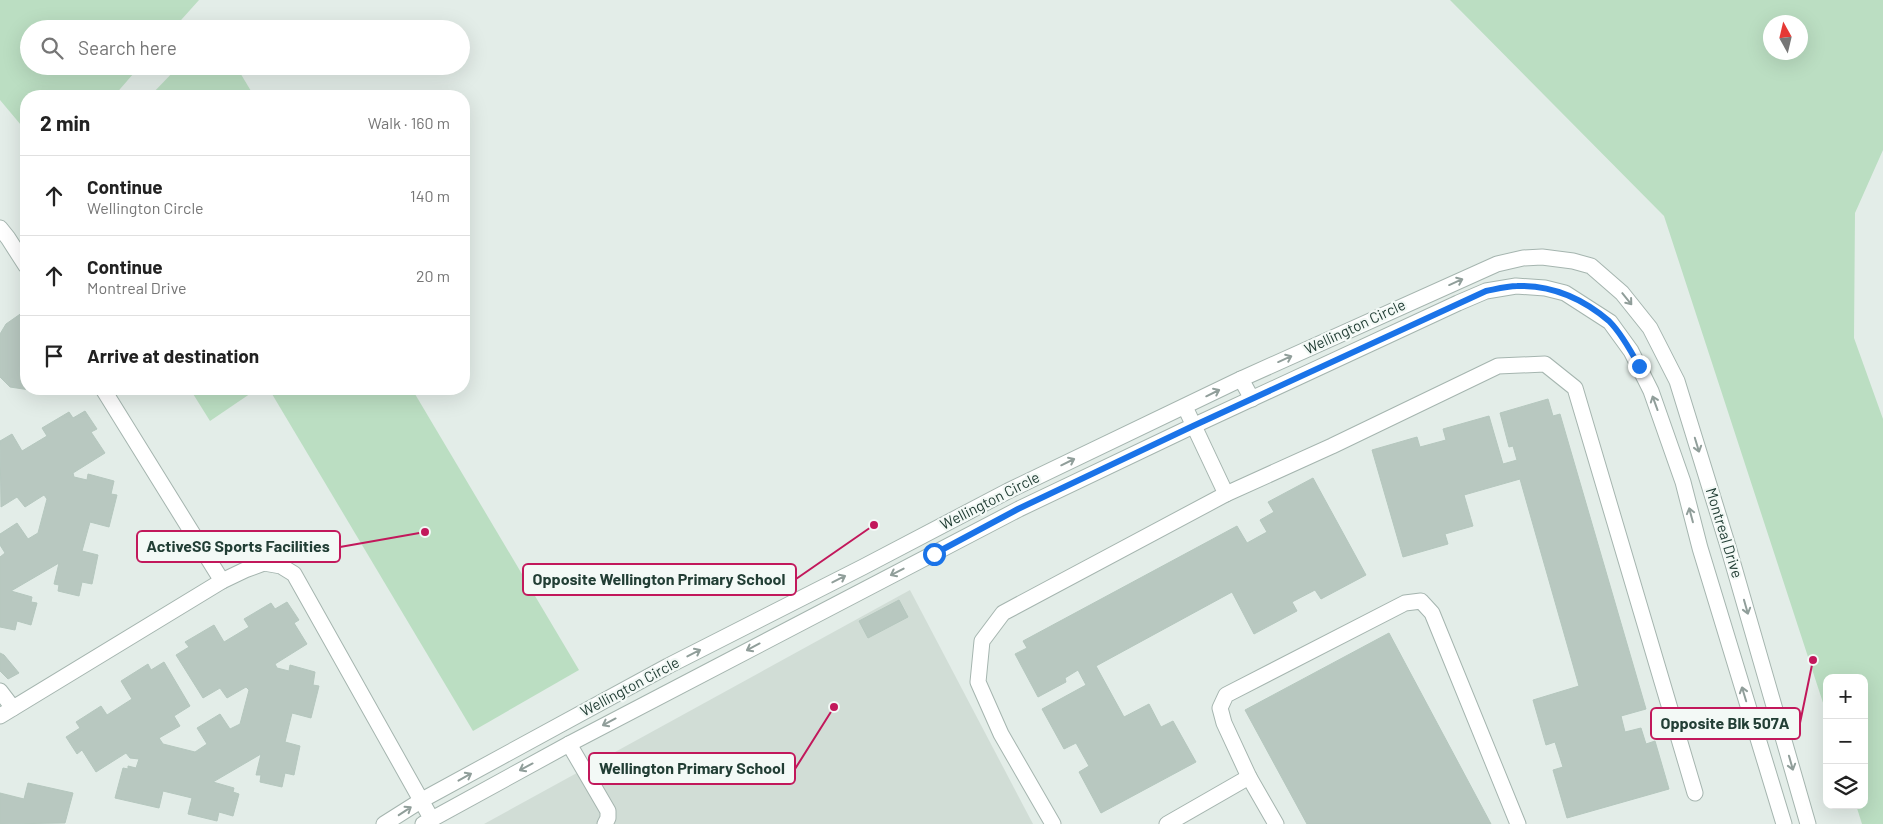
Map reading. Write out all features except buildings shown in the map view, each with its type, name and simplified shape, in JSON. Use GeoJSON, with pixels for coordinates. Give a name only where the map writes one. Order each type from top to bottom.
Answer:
{"type":"FeatureCollection","features":[{"type":"Feature","properties":{"kind":"street"},"geometry":{"type":"LineString","coordinates":[[0,228],[20,257]]}},
{"type":"Feature","properties":{"kind":"street","name":"Wellington Circle"},"geometry":{"type":"LineString","coordinates":[[384,824],[422,800],[668,666],[1008,491],[1241,379],[1497,264],[1523,258],[1542,257],[1573,261],[1592,266]]}},
{"type":"Feature","properties":{"kind":"street","name":"Montreal Drive"},"geometry":{"type":"LineString","coordinates":[[1592,266],[1622,293],[1650,328],[1677,381],[1727,543],[1808,824]]}},
{"type":"Feature","properties":{"kind":"street","name":"Wellington Circle"},"geometry":{"type":"LineString","coordinates":[[427,821],[569,744],[1018,509],[1486,291],[1516,286],[1545,288],[1565,292],[1579,301]]}},
{"type":"Feature","properties":{"kind":"street","name":"Montreal Drive"},"geometry":{"type":"LineString","coordinates":[[1579,301],[1610,322],[1631,351],[1651,392],[1683,482],[1700,548],[1784,824]]}},
{"type":"Feature","properties":{"kind":"street"},"geometry":{"type":"LineString","coordinates":[[1053,824],[1001,734],[978,682],[982,641],[1003,613],[1226,494],[1332,446],[1498,366],[1545,364],[1575,388],[1695,793]]}},
{"type":"Feature","properties":{"kind":"street"},"geometry":{"type":"LineString","coordinates":[[1241,379],[1252,399]]}},
{"type":"Feature","properties":{"kind":"street"},"geometry":{"type":"LineString","coordinates":[[107,395],[222,581]]}},
{"type":"Feature","properties":{"kind":"street"},"geometry":{"type":"LineString","coordinates":[[1185,407],[1226,494]]}},
{"type":"Feature","properties":{"kind":"street"},"geometry":{"type":"LineString","coordinates":[[0,691],[6,712],[222,581],[264,563],[281,566],[294,574],[422,800],[427,821]]}},
{"type":"Feature","properties":{"kind":"street"},"geometry":{"type":"LineString","coordinates":[[1276,824],[1249,777],[1224,723],[1220,708],[1226,694],[1405,603],[1421,602],[1432,613],[1518,824]]}},
{"type":"Feature","properties":{"kind":"street"},"geometry":{"type":"LineString","coordinates":[[569,744],[608,811],[608,818],[605,824]]}},
{"type":"Feature","properties":{"kind":"street"},"geometry":{"type":"LineString","coordinates":[[1166,824],[1249,777]]}},
{"type":"Feature","properties":{"kind":"shaded area"},"geometry":{"type":"Polygon","coordinates":[[[910,590],[1033,824],[484,824],[910,590]]]}},
{"type":"Feature","properties":{"kind":"green space"},"geometry":{"type":"Polygon","coordinates":[[[0,0],[199,0],[181,20],[20,20],[20,75],[132,75],[119,90],[20,90],[20,124],[0,100],[0,0]]]}},
{"type":"Feature","properties":{"kind":"green space"},"geometry":{"type":"Polygon","coordinates":[[[1450,0],[1883,0],[1883,150],[1855,213],[1854,338],[1883,419],[1883,824],[1862,824],[1857,809],[1868,809],[1868,674],[1823,674],[1823,703],[1664,216],[1450,0]]]}},
{"type":"Feature","properties":{"kind":"green space"},"geometry":{"type":"Polygon","coordinates":[[[170,75],[241,75],[250,90],[156,90],[170,75]]]}},
{"type":"Feature","properties":{"kind":"green space"},"geometry":{"type":"Polygon","coordinates":[[[194,395],[248,395],[210,421],[194,395]]]}},
{"type":"Feature","properties":{"kind":"green space"},"geometry":{"type":"Polygon","coordinates":[[[273,395],[416,395],[579,670],[473,731],[273,395]]]}},
{"type":"Feature","properties":{"kind":"place","name":"Opposite Wellington Primary School"},"geometry":{"type":"Point","coordinates":[874,525]}},
{"type":"Feature","properties":{"kind":"place","name":"ActiveSG Sports Facilities"},"geometry":{"type":"Point","coordinates":[425,532]}},
{"type":"Feature","properties":{"kind":"place","name":"Opposite Blk 507A"},"geometry":{"type":"Point","coordinates":[1813,660]}},
{"type":"Feature","properties":{"kind":"place","name":"Wellington Primary School"},"geometry":{"type":"Point","coordinates":[834,707]}},
{"type":"Feature","properties":{"kind":"route"},"geometry":{"type":"LineString","coordinates":[[934,554],[1018,509],[1486,291],[1516,286],[1545,288],[1565,292],[1610,322],[1631,351],[1639,366]]}}]}
